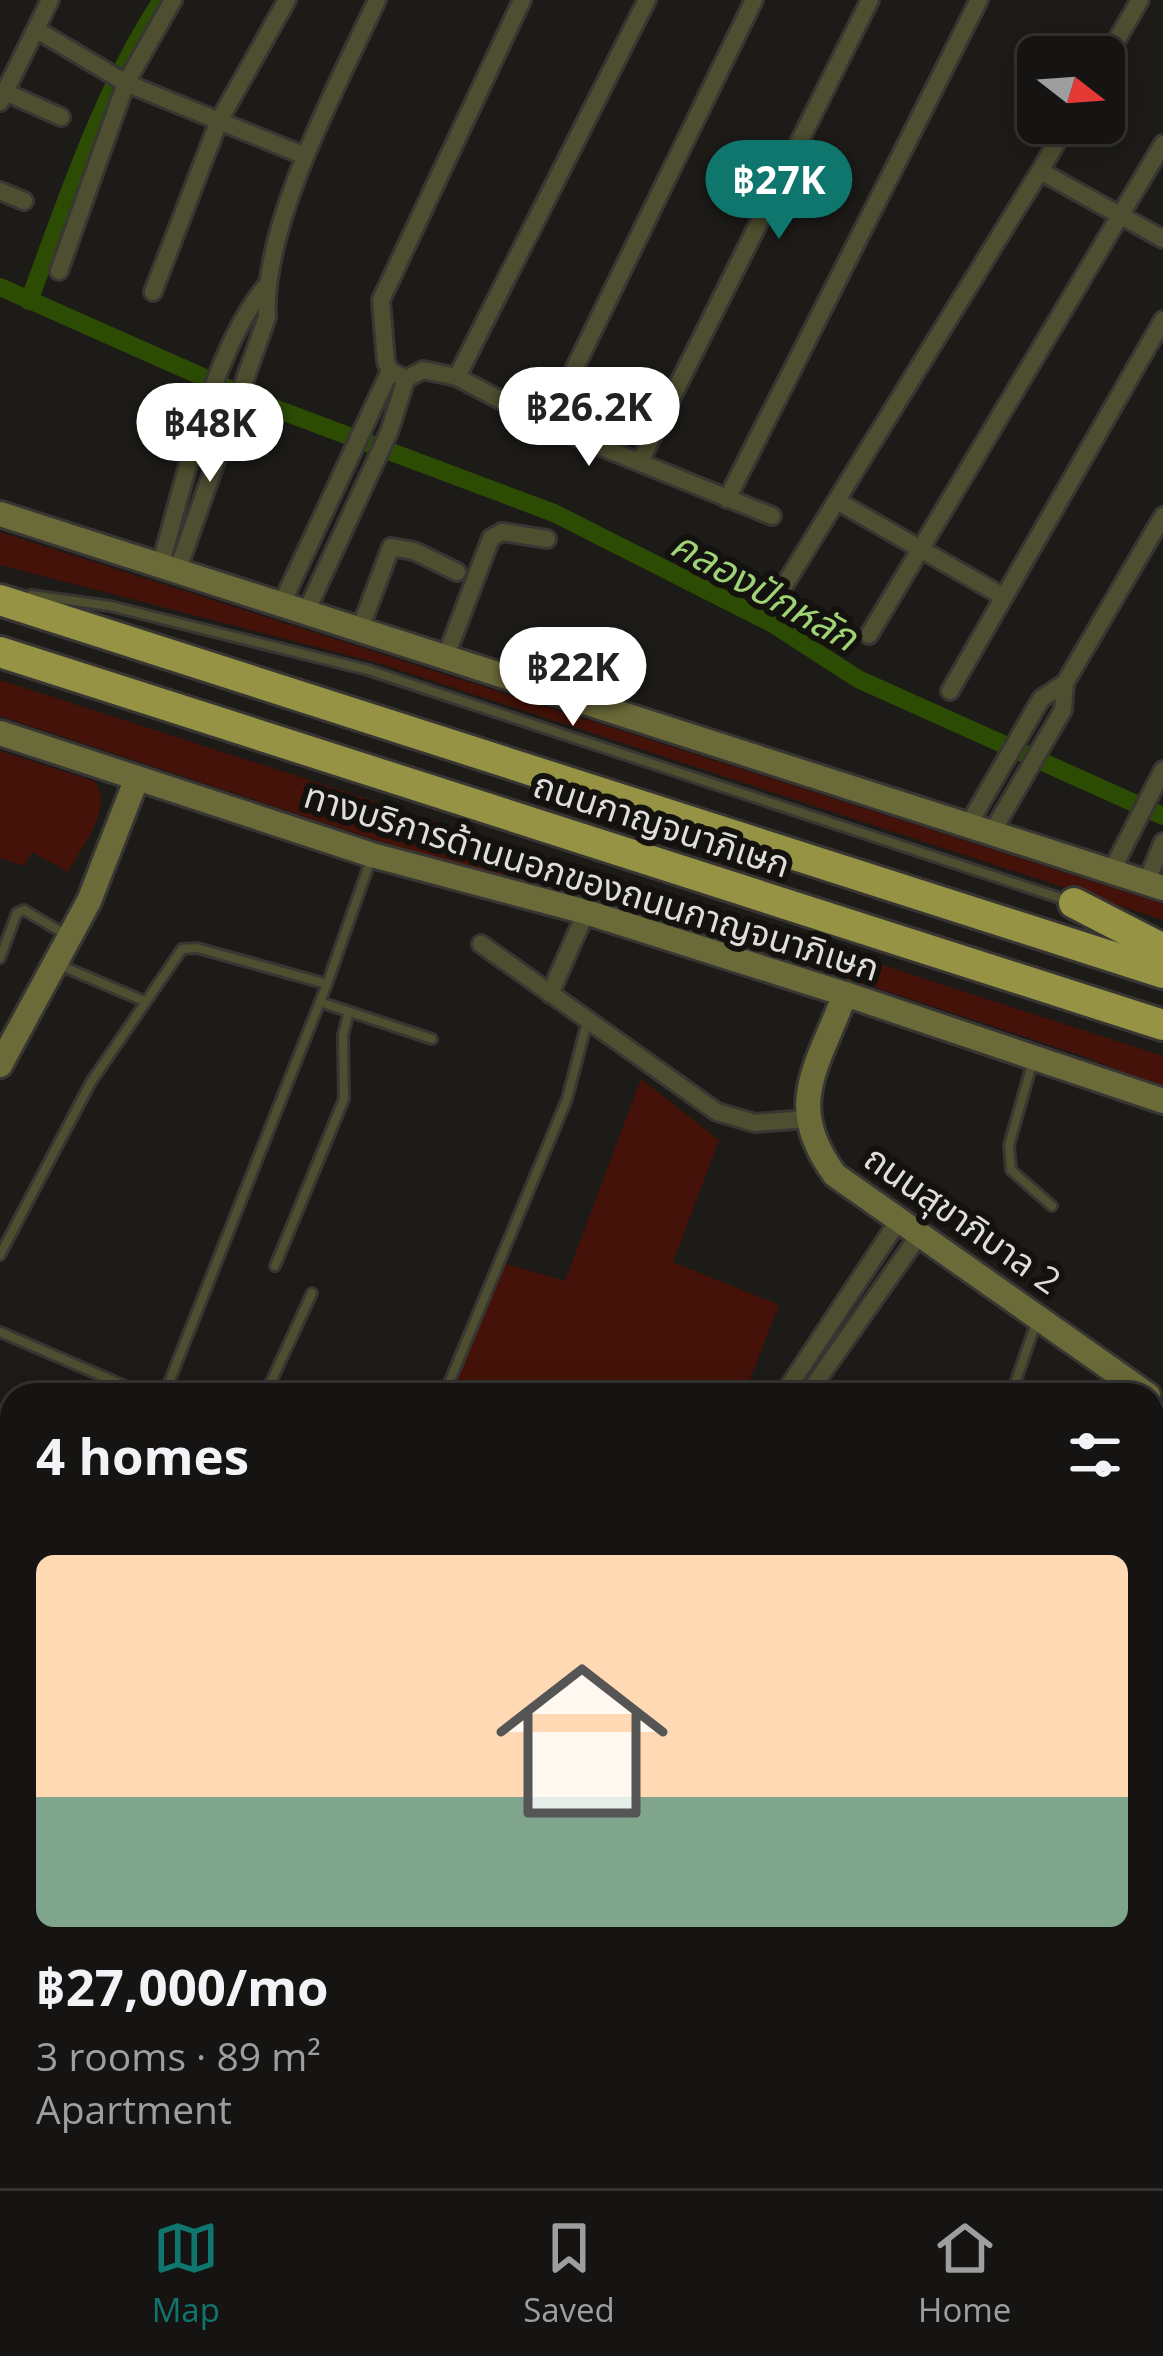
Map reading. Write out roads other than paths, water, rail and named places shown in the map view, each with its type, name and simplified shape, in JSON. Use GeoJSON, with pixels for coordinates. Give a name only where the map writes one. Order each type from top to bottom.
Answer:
{"type":"FeatureCollection","features":[{"type":"Feature","properties":{"kind":"highway","name":"ถนนกาญจนาภิเษก"},"geometry":{"type":"LineString","coordinates":[[0,601],[1163,973]]}},
{"type":"Feature","properties":{"kind":"highway","name":"ถนนกาญจนาภิเษก"},"geometry":{"type":"LineString","coordinates":[[0,652],[1163,1025]]}},
{"type":"Feature","properties":{"kind":"highway"},"geometry":{"type":"LineString","coordinates":[[1074,903],[1163,949]]}},
{"type":"Feature","properties":{"kind":"main road"},"geometry":{"type":"LineString","coordinates":[[0,514],[1154,886]]}},
{"type":"Feature","properties":{"kind":"main road","name":"ทางบริการด้านนอกของถนนกาญจนาภิเษก"},"geometry":{"type":"LineString","coordinates":[[0,733],[372,855],[586,912],[1163,1101]]}},
{"type":"Feature","properties":{"kind":"main road"},"geometry":{"type":"LineString","coordinates":[[0,1065],[70,937],[137,778]]}},
{"type":"Feature","properties":{"kind":"main road"},"geometry":{"type":"LineString","coordinates":[[806,1119],[810,1087],[844,994]]}},
{"type":"Feature","properties":{"kind":"main road","name":"ถนนสุขาภิบาล 2"},"geometry":{"type":"LineString","coordinates":[[806,1119],[808,1133],[836,1175],[1132,1383]]}},
{"type":"Feature","properties":{"kind":"street"},"geometry":{"type":"LineString","coordinates":[[50,0],[3,97],[61,117]]}},
{"type":"Feature","properties":{"kind":"street"},"geometry":{"type":"LineString","coordinates":[[59,271],[123,81],[173,0]]}},
{"type":"Feature","properties":{"kind":"street"},"geometry":{"type":"LineString","coordinates":[[153,292],[219,121],[287,0]]}},
{"type":"Feature","properties":{"kind":"street"},"geometry":{"type":"LineString","coordinates":[[169,566],[238,403],[267,317],[266,287],[305,156],[377,0]]}},
{"type":"Feature","properties":{"kind":"street"},"geometry":{"type":"LineString","coordinates":[[308,610],[389,432],[398,375],[380,332],[381,300],[522,0]]}},
{"type":"Feature","properties":{"kind":"street"},"geometry":{"type":"LineString","coordinates":[[458,377],[647,0]]}},
{"type":"Feature","properties":{"kind":"street"},"geometry":{"type":"LineString","coordinates":[[547,425],[754,0]]}},
{"type":"Feature","properties":{"kind":"street"},"geometry":{"type":"LineString","coordinates":[[640,461],[870,0]]}},
{"type":"Feature","properties":{"kind":"street"},"geometry":{"type":"LineString","coordinates":[[727,499],[979,0]]}},
{"type":"Feature","properties":{"kind":"street"},"geometry":{"type":"LineString","coordinates":[[1119,36],[1140,0]]}},
{"type":"Feature","properties":{"kind":"street"},"geometry":{"type":"LineString","coordinates":[[37,30],[123,81],[305,156]]}},
{"type":"Feature","properties":{"kind":"street"},"geometry":{"type":"LineString","coordinates":[[782,589],[1056,144]]}},
{"type":"Feature","properties":{"kind":"street"},"geometry":{"type":"LineString","coordinates":[[869,634],[1163,144]]}},
{"type":"Feature","properties":{"kind":"street"},"geometry":{"type":"LineString","coordinates":[[1040,171],[1163,239]]}},
{"type":"Feature","properties":{"kind":"street"},"geometry":{"type":"LineString","coordinates":[[0,190],[24,201]]}},
{"type":"Feature","properties":{"kind":"street"},"geometry":{"type":"LineString","coordinates":[[169,566],[215,391],[245,312],[266,287]]}},
{"type":"Feature","properties":{"kind":"street"},"geometry":{"type":"LineString","coordinates":[[950,691],[1163,320]]}},
{"type":"Feature","properties":{"kind":"street"},"geometry":{"type":"LineString","coordinates":[[282,602],[364,421],[398,375],[423,370],[458,377],[547,425],[772,516]]}},
{"type":"Feature","properties":{"kind":"street"},"geometry":{"type":"LineString","coordinates":[[837,501],[1004,597]]}},
{"type":"Feature","properties":{"kind":"street"},"geometry":{"type":"LineString","coordinates":[[979,831],[998,774],[1041,699],[1065,683],[1163,516]]}},
{"type":"Feature","properties":{"kind":"street"},"geometry":{"type":"LineString","coordinates":[[446,656],[490,538],[502,532],[547,539]]}},
{"type":"Feature","properties":{"kind":"street"},"geometry":{"type":"LineString","coordinates":[[360,629],[391,547],[414,550],[457,572]]}},
{"type":"Feature","properties":{"kind":"street"},"geometry":{"type":"LineString","coordinates":[[979,831],[1018,782],[1063,710],[1065,683]]}},
{"type":"Feature","properties":{"kind":"street"},"geometry":{"type":"LineString","coordinates":[[1111,872],[1158,779]]}},
{"type":"Feature","properties":{"kind":"street"},"geometry":{"type":"LineString","coordinates":[[1154,886],[1163,842]]}},
{"type":"Feature","properties":{"kind":"street"},"geometry":{"type":"LineString","coordinates":[[550,994],[586,912]]}},
{"type":"Feature","properties":{"kind":"street"},"geometry":{"type":"LineString","coordinates":[[482,944],[717,1112],[755,1123],[806,1119]]}},
{"type":"Feature","properties":{"kind":"street"},"geometry":{"type":"LineString","coordinates":[[790,1383],[818,1336],[910,1227]]}},
{"type":"Feature","properties":{"kind":"street"},"geometry":{"type":"LineString","coordinates":[[816,1383],[910,1227]]}},
{"type":"Feature","properties":{"kind":"street"},"geometry":{"type":"LineString","coordinates":[[818,1336],[839,1350]]}},
{"type":"Feature","properties":{"kind":"street"},"geometry":{"type":"LineString","coordinates":[[0,1568],[0,1591]]}},
{"type":"Feature","properties":{"kind":"lane"},"geometry":{"type":"LineString","coordinates":[[0,591],[110,606],[368,670],[1141,924]]}},
{"type":"Feature","properties":{"kind":"lane"},"geometry":{"type":"LineString","coordinates":[[169,1383],[327,984],[372,855]]}},
{"type":"Feature","properties":{"kind":"lane"},"geometry":{"type":"LineString","coordinates":[[0,958],[17,913],[24,910],[70,937]]}},
{"type":"Feature","properties":{"kind":"lane"},"geometry":{"type":"LineString","coordinates":[[0,1255],[63,1132],[182,949],[197,948],[327,984]]}},
{"type":"Feature","properties":{"kind":"lane"},"geometry":{"type":"LineString","coordinates":[[56,963],[144,1001]]}},
{"type":"Feature","properties":{"kind":"lane"},"geometry":{"type":"LineString","coordinates":[[320,1002],[432,1040]]}},
{"type":"Feature","properties":{"kind":"lane"},"geometry":{"type":"LineString","coordinates":[[275,1266],[344,1100],[343,1035],[349,1012]]}},
{"type":"Feature","properties":{"kind":"lane"},"geometry":{"type":"LineString","coordinates":[[449,1383],[567,1099],[586,1021]]}},
{"type":"Feature","properties":{"kind":"lane"},"geometry":{"type":"LineString","coordinates":[[1034,1056],[1010,1145],[1011,1170],[1052,1205]]}},
{"type":"Feature","properties":{"kind":"lane"},"geometry":{"type":"LineString","coordinates":[[271,1383],[312,1293]]}},
{"type":"Feature","properties":{"kind":"lane"},"geometry":{"type":"LineString","coordinates":[[1015,1383],[1039,1316]]}},
{"type":"Feature","properties":{"kind":"lane"},"geometry":{"type":"LineString","coordinates":[[0,1332],[118,1383]]}},
{"type":"Feature","properties":{"kind":"waterway"},"geometry":{"type":"LineString","coordinates":[[29,301],[103,109],[162,0]]}},
{"type":"Feature","properties":{"kind":"waterway","name":"คลองปักหลัก"},"geometry":{"type":"LineString","coordinates":[[0,287],[266,405],[554,513],[773,624],[858,679],[1163,816]]}}]}
